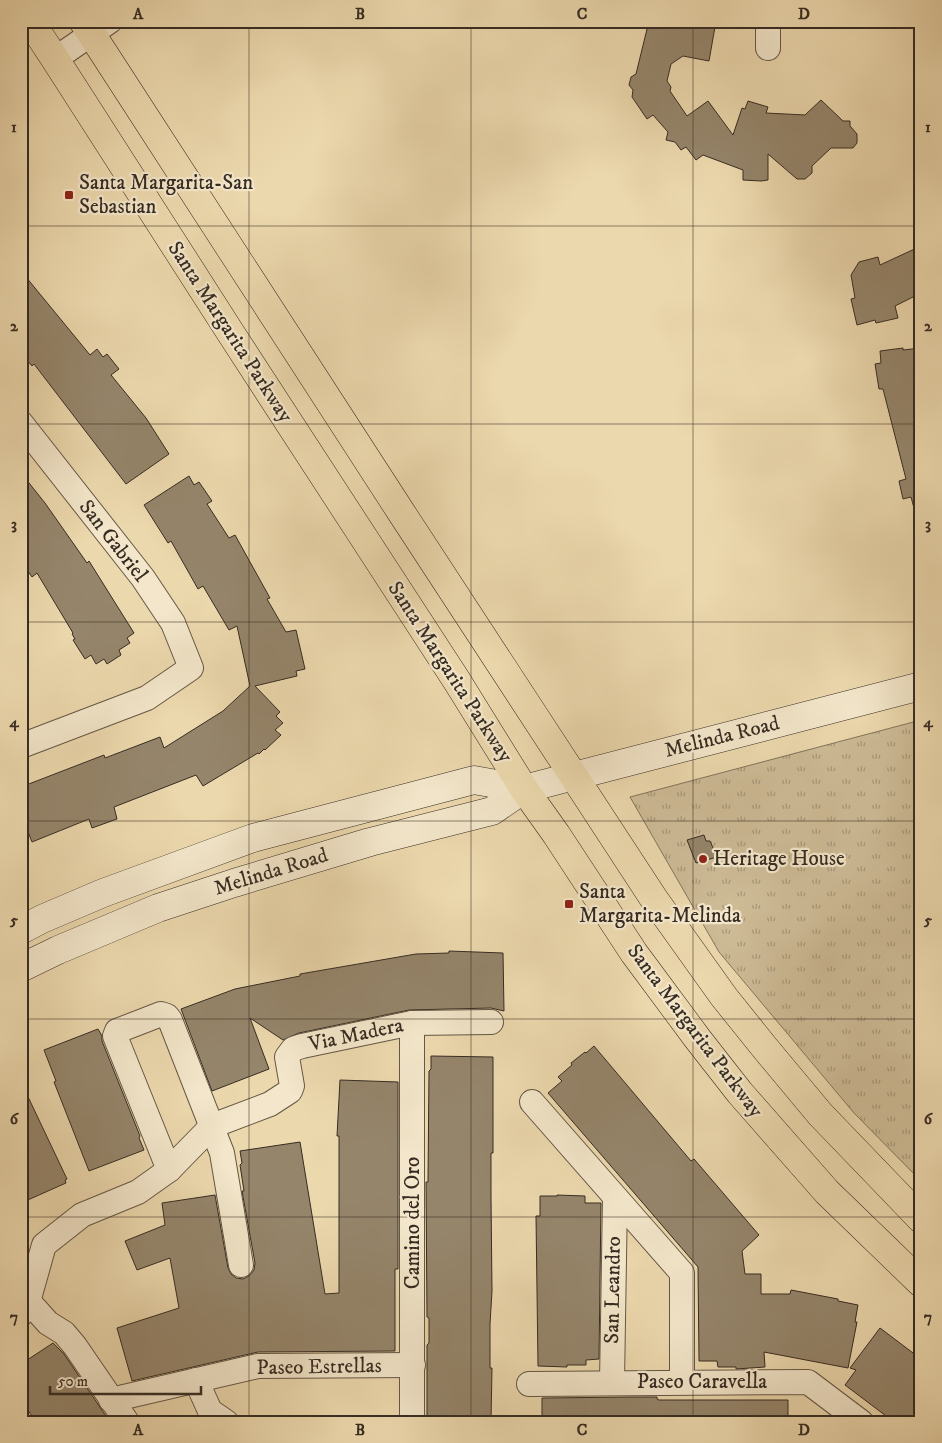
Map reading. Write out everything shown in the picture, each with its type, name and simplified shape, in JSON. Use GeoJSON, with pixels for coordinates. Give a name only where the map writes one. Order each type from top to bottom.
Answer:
{"type":"FeatureCollection","features":[{"type":"Feature","properties":{"kind":"main road","name":"Santa Margarita Parkway"},"geometry":{"type":"LineString","coordinates":[[30,21],[56,58],[226,327],[457,681],[524,789],[556,834],[634,953],[740,1093],[827,1192],[921,1284]]}},
{"type":"Feature","properties":{"kind":"main road","name":"Santa Margarita Parkway"},"geometry":{"type":"LineString","coordinates":[[95,26],[573,776],[654,899],[730,1004],[820,1114],[921,1219]]}},
{"type":"Feature","properties":{"kind":"main road","name":"Melinda Road"},"geometry":{"type":"LineString","coordinates":[[21,968],[58,950],[158,908],[370,842],[492,811],[524,789],[921,686]]}},
{"type":"Feature","properties":{"kind":"main road","name":"Melinda Road"},"geometry":{"type":"LineString","coordinates":[[21,930],[103,893],[253,838],[474,780],[524,789]]}},
{"type":"Feature","properties":{"kind":"street"},"geometry":{"type":"LineString","coordinates":[[768,21],[768,48]]}},
{"type":"Feature","properties":{"kind":"street"},"geometry":{"type":"LineString","coordinates":[[56,58],[95,26]]}},
{"type":"Feature","properties":{"kind":"street","name":"San Gabriel"},"geometry":{"type":"LineString","coordinates":[[21,423],[143,578],[173,623],[191,668],[147,698],[21,746]]}},
{"type":"Feature","properties":{"kind":"street"},"geometry":{"type":"LineString","coordinates":[[168,1170],[115,1036],[118,1032],[161,1014],[167,1016],[222,1153],[241,1265]]}},
{"type":"Feature","properties":{"kind":"street","name":"Via Madera"},"geometry":{"type":"LineString","coordinates":[[23,1304],[44,1244],[82,1215],[138,1192],[168,1170],[212,1126],[270,1104],[290,1091],[292,1086],[287,1057],[292,1049],[412,1023],[491,1022]]}},
{"type":"Feature","properties":{"kind":"street","name":"Camino del Oro"},"geometry":{"type":"LineString","coordinates":[[412,1023],[412,1422]]}},
{"type":"Feature","properties":{"kind":"street","name":"San Leandro"},"geometry":{"type":"LineString","coordinates":[[532,1102],[682,1273],[682,1382]]}},
{"type":"Feature","properties":{"kind":"street","name":"San Leandro"},"geometry":{"type":"LineString","coordinates":[[612,1382],[615,1198]]}},
{"type":"Feature","properties":{"kind":"street"},"geometry":{"type":"LineString","coordinates":[[23,1304],[64,1333],[127,1422]]}},
{"type":"Feature","properties":{"kind":"street","name":"Paseo Estrellas"},"geometry":{"type":"LineString","coordinates":[[111,1400],[258,1366],[413,1365]]}},
{"type":"Feature","properties":{"kind":"street"},"geometry":{"type":"LineString","coordinates":[[196,1380],[210,1411],[226,1422]]}},
{"type":"Feature","properties":{"kind":"street","name":"Paseo Caravella"},"geometry":{"type":"LineString","coordinates":[[529,1384],[808,1382],[861,1422]]}},
{"type":"Feature","properties":{"kind":"green space"},"geometry":{"type":"Polygon","coordinates":[[[921,720],[921,1181],[854,1113],[719,952],[630,797],[921,720]]]}},
{"type":"Feature","properties":{"kind":"building"},"geometry":{"type":"Polygon","coordinates":[[[659,21],[716,21],[709,61],[683,56],[671,64],[667,81],[671,87],[670,91],[687,116],[708,101],[733,135],[742,108],[745,109],[748,101],[768,107],[766,113],[805,115],[821,100],[843,121],[850,121],[850,126],[857,134],[857,143],[853,148],[831,148],[812,166],[812,173],[805,179],[797,179],[768,154],[768,180],[761,181],[743,180],[743,170],[703,155],[696,160],[686,147],[681,150],[675,142],[666,140],[668,132],[653,115],[647,119],[632,97],[633,90],[629,85],[631,77],[636,74],[647,29],[659,21]]]}},
{"type":"Feature","properties":{"kind":"building"},"geometry":{"type":"Polygon","coordinates":[[[921,246],[921,293],[895,306],[898,318],[876,323],[875,320],[857,325],[851,299],[855,298],[851,275],[859,262],[878,257],[880,265],[921,246]]]}},
{"type":"Feature","properties":{"kind":"building"},"geometry":{"type":"Polygon","coordinates":[[[21,271],[90,355],[97,349],[103,357],[107,354],[119,369],[111,375],[146,418],[169,454],[126,484],[34,364],[32,366],[21,353],[21,271]]]}},
{"type":"Feature","properties":{"kind":"building"},"geometry":{"type":"Polygon","coordinates":[[[903,348],[903,350],[921,348],[921,512],[915,512],[911,497],[903,499],[899,481],[906,479],[883,389],[879,389],[875,364],[881,363],[880,351],[903,348]]]}},
{"type":"Feature","properties":{"kind":"building"},"geometry":{"type":"Polygon","coordinates":[[[21,473],[45,503],[87,563],[89,561],[134,633],[127,638],[130,643],[119,650],[121,655],[107,664],[104,659],[96,664],[91,655],[85,659],[73,640],[75,639],[73,633],[37,573],[32,577],[21,561],[21,473]]]}},
{"type":"Feature","properties":{"kind":"building"},"geometry":{"type":"Polygon","coordinates":[[[189,476],[194,485],[199,482],[212,501],[207,504],[229,538],[235,535],[270,598],[267,599],[286,632],[296,630],[305,669],[296,671],[297,676],[255,686],[280,712],[276,716],[283,723],[275,730],[281,735],[259,754],[203,786],[196,775],[114,807],[117,819],[92,828],[89,819],[32,842],[21,814],[21,787],[104,755],[105,758],[160,737],[164,748],[223,711],[250,686],[237,626],[229,630],[203,586],[198,589],[171,541],[168,543],[144,505],[189,476]]]}},
{"type":"Feature","properties":{"kind":"building","name":"Heritage House"},"geometry":{"type":"Polygon","coordinates":[[[704,835],[706,841],[710,841],[717,857],[696,863],[687,840],[704,835]]]}},
{"type":"Feature","properties":{"kind":"building"},"geometry":{"type":"Polygon","coordinates":[[[449,951],[503,953],[504,1011],[491,1008],[409,1010],[299,1033],[283,1040],[250,1018],[269,1069],[212,1091],[181,1009],[235,989],[300,976],[300,974],[416,954],[449,953],[449,951]]]}},
{"type":"Feature","properties":{"kind":"building"},"geometry":{"type":"Polygon","coordinates":[[[98,1029],[144,1150],[89,1171],[54,1082],[56,1081],[44,1050],[98,1029]]]}},
{"type":"Feature","properties":{"kind":"building"},"geometry":{"type":"Polygon","coordinates":[[[594,1046],[691,1161],[694,1159],[759,1235],[742,1251],[745,1274],[761,1274],[761,1294],[790,1294],[791,1290],[858,1305],[855,1322],[857,1322],[848,1368],[764,1352],[765,1367],[736,1369],[736,1367],[718,1367],[717,1361],[699,1361],[698,1267],[548,1093],[562,1081],[558,1077],[572,1065],[571,1063],[594,1046]]]}},
{"type":"Feature","properties":{"kind":"building"},"geometry":{"type":"Polygon","coordinates":[[[431,1056],[493,1057],[493,1153],[491,1153],[492,1291],[490,1324],[490,1368],[492,1368],[491,1422],[434,1422],[427,1416],[429,1318],[427,1317],[426,1182],[428,1182],[429,1071],[431,1069],[431,1056]]]}},
{"type":"Feature","properties":{"kind":"building"},"geometry":{"type":"Polygon","coordinates":[[[340,1080],[398,1082],[398,1269],[395,1269],[395,1351],[258,1352],[132,1381],[117,1328],[179,1308],[170,1258],[137,1270],[125,1241],[165,1225],[162,1203],[215,1195],[228,1268],[236,1278],[243,1279],[249,1276],[254,1270],[255,1263],[242,1191],[244,1191],[240,1151],[300,1142],[325,1294],[339,1293],[339,1136],[337,1136],[340,1080]]]}},
{"type":"Feature","properties":{"kind":"building"},"geometry":{"type":"Polygon","coordinates":[[[21,1082],[67,1179],[65,1180],[66,1183],[21,1203],[21,1082]]]}},
{"type":"Feature","properties":{"kind":"building"},"geometry":{"type":"Polygon","coordinates":[[[540,1196],[585,1196],[585,1203],[601,1203],[599,1359],[586,1360],[586,1365],[567,1365],[567,1367],[538,1366],[536,1216],[540,1216],[540,1196]]]}},
{"type":"Feature","properties":{"kind":"building"},"geometry":{"type":"Polygon","coordinates":[[[880,1328],[921,1359],[921,1422],[894,1422],[845,1385],[856,1370],[850,1368],[880,1328]]]}},
{"type":"Feature","properties":{"kind":"building"},"geometry":{"type":"Polygon","coordinates":[[[53,1343],[64,1354],[110,1422],[36,1422],[21,1400],[21,1364],[53,1343]]]}},
{"type":"Feature","properties":{"kind":"building"},"geometry":{"type":"Polygon","coordinates":[[[657,1397],[659,1400],[788,1400],[788,1422],[542,1422],[542,1398],[657,1397]]]}},
{"type":"Feature","properties":{"kind":"place","name":"Santa Margarita-San Sebastian"},"geometry":{"type":"Point","coordinates":[69,195]}},
{"type":"Feature","properties":{"kind":"place","name":"Heritage House"},"geometry":{"type":"Point","coordinates":[703,859]}},
{"type":"Feature","properties":{"kind":"place","name":"Santa Margarita-Melinda"},"geometry":{"type":"Point","coordinates":[569,904]}}]}
